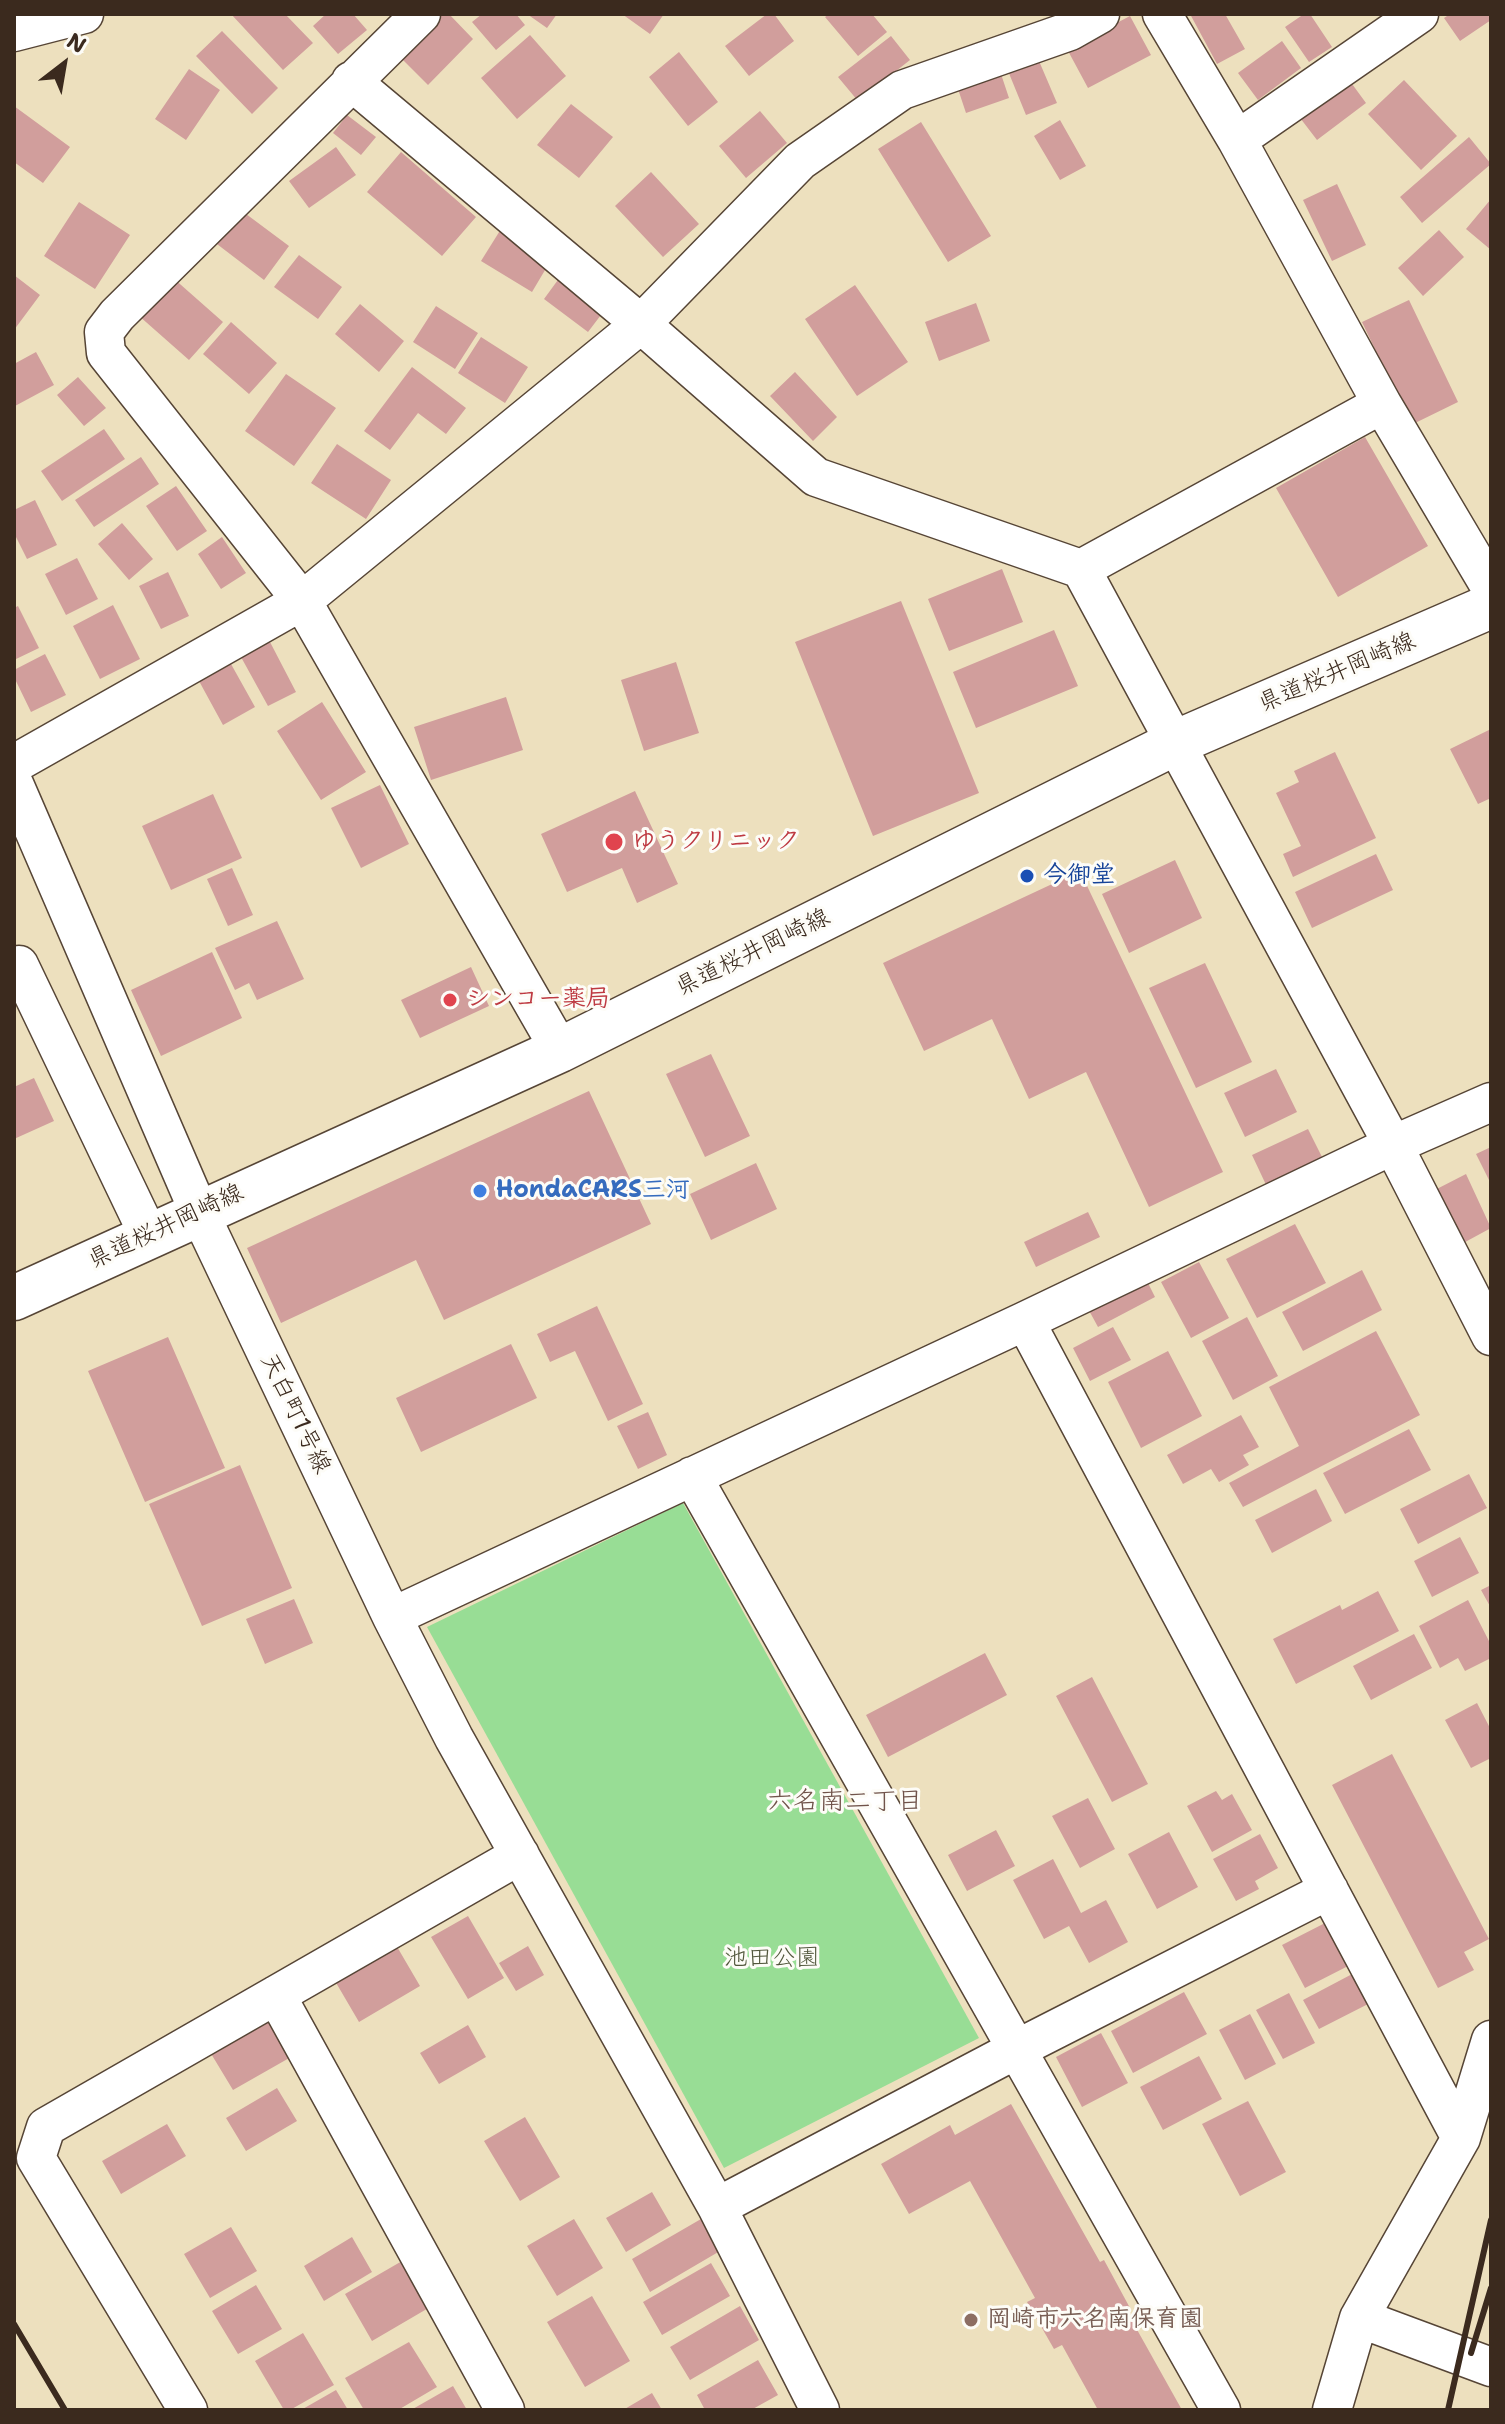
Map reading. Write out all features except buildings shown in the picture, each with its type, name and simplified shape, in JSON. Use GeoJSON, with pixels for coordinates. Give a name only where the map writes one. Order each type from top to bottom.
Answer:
{"type":"FeatureCollection","features":[{"type":"Feature","properties":{"kind":"main road","name":"県道桜井岡崎線"},"geometry":{"type":"LineString","coordinates":[[14,1298],[560,1050],[1177,742],[1491,606]]}},
{"type":"Feature","properties":{"kind":"street"},"geometry":{"type":"LineString","coordinates":[[14,32],[84,14]]}},
{"type":"Feature","properties":{"kind":"street"},"geometry":{"type":"LineString","coordinates":[[421,14],[117,315],[104,332],[106,353],[302,601],[560,1050]]}},
{"type":"Feature","properties":{"kind":"street"},"geometry":{"type":"LineString","coordinates":[[14,764],[302,601],[641,324],[800,161],[902,90],[1070,31],[1100,14]]}},
{"type":"Feature","properties":{"kind":"street"},"geometry":{"type":"LineString","coordinates":[[1162,14],[1237,140],[1382,404],[1491,588]]}},
{"type":"Feature","properties":{"kind":"street"},"geometry":{"type":"LineString","coordinates":[[1237,140],[1419,14]]}},
{"type":"Feature","properties":{"kind":"street"},"geometry":{"type":"LineString","coordinates":[[351,81],[641,324],[816,477],[1081,569],[1393,1145],[1491,1336]]}},
{"type":"Feature","properties":{"kind":"street"},"geometry":{"type":"LineString","coordinates":[[1081,569],[1382,404]]}},
{"type":"Feature","properties":{"kind":"street","name":"天白町1号線"},"geometry":{"type":"LineString","coordinates":[[14,784],[199,1212],[392,1617],[454,1738],[717,2207],[813,2407]]}},
{"type":"Feature","properties":{"kind":"street"},"geometry":{"type":"LineString","coordinates":[[14,968],[19,965],[149,1236]]}},
{"type":"Feature","properties":{"kind":"street"},"geometry":{"type":"LineString","coordinates":[[392,1617],[1393,1145],[1491,1102]]}},
{"type":"Feature","properties":{"kind":"street"},"geometry":{"type":"LineString","coordinates":[[1025,1321],[1461,2138]]}},
{"type":"Feature","properties":{"kind":"street"},"geometry":{"type":"LineString","coordinates":[[692,1476],[1221,2410]]}},
{"type":"Feature","properties":{"kind":"street"},"geometry":{"type":"LineString","coordinates":[[188,2410],[36,2158],[46,2127],[520,1855]]}},
{"type":"Feature","properties":{"kind":"street"},"geometry":{"type":"LineString","coordinates":[[717,2207],[1329,1890]]}},
{"type":"Feature","properties":{"kind":"street"},"geometry":{"type":"LineString","coordinates":[[276,1995],[505,2410]]}},
{"type":"Feature","properties":{"kind":"street"},"geometry":{"type":"LineString","coordinates":[[1332,2410],[1359,2318],[1461,2138],[1491,2040]]}},
{"type":"Feature","properties":{"kind":"street"},"geometry":{"type":"LineString","coordinates":[[1359,2318],[1491,2367]]}},
{"type":"Feature","properties":{"kind":"green space","name":"池田公園"},"geometry":{"type":"Polygon","coordinates":[[[683,1503],[979,2038],[724,2168],[427,1627],[683,1503]]]}},
{"type":"Feature","properties":{"kind":"railway"},"geometry":{"type":"LineString","coordinates":[[1448,2410],[1491,2220]]}},
{"type":"Feature","properties":{"kind":"railway"},"geometry":{"type":"LineString","coordinates":[[1471,2353],[1491,2288]]}},
{"type":"Feature","properties":{"kind":"railway"},"geometry":{"type":"LineString","coordinates":[[14,2324],[65,2410]]}},
{"type":"Feature","properties":{"kind":"place","name":"ゆうクリニック"},"geometry":{"type":"Point","coordinates":[614,842]}},
{"type":"Feature","properties":{"kind":"place","name":"今御堂"},"geometry":{"type":"Point","coordinates":[1027,876]}},
{"type":"Feature","properties":{"kind":"place","name":"シンコー薬局"},"geometry":{"type":"Point","coordinates":[450,1000]}},
{"type":"Feature","properties":{"kind":"place","name":"HondaCARS三河"},"geometry":{"type":"Point","coordinates":[480,1191]}},
{"type":"Feature","properties":{"kind":"place","name":"岡崎市六名南保育園"},"geometry":{"type":"Point","coordinates":[971,2320]}},
{"type":"Feature","properties":{"kind":"district","name":"六名南二丁目"},"geometry":{"type":"Point","coordinates":[845,1802]}}]}
